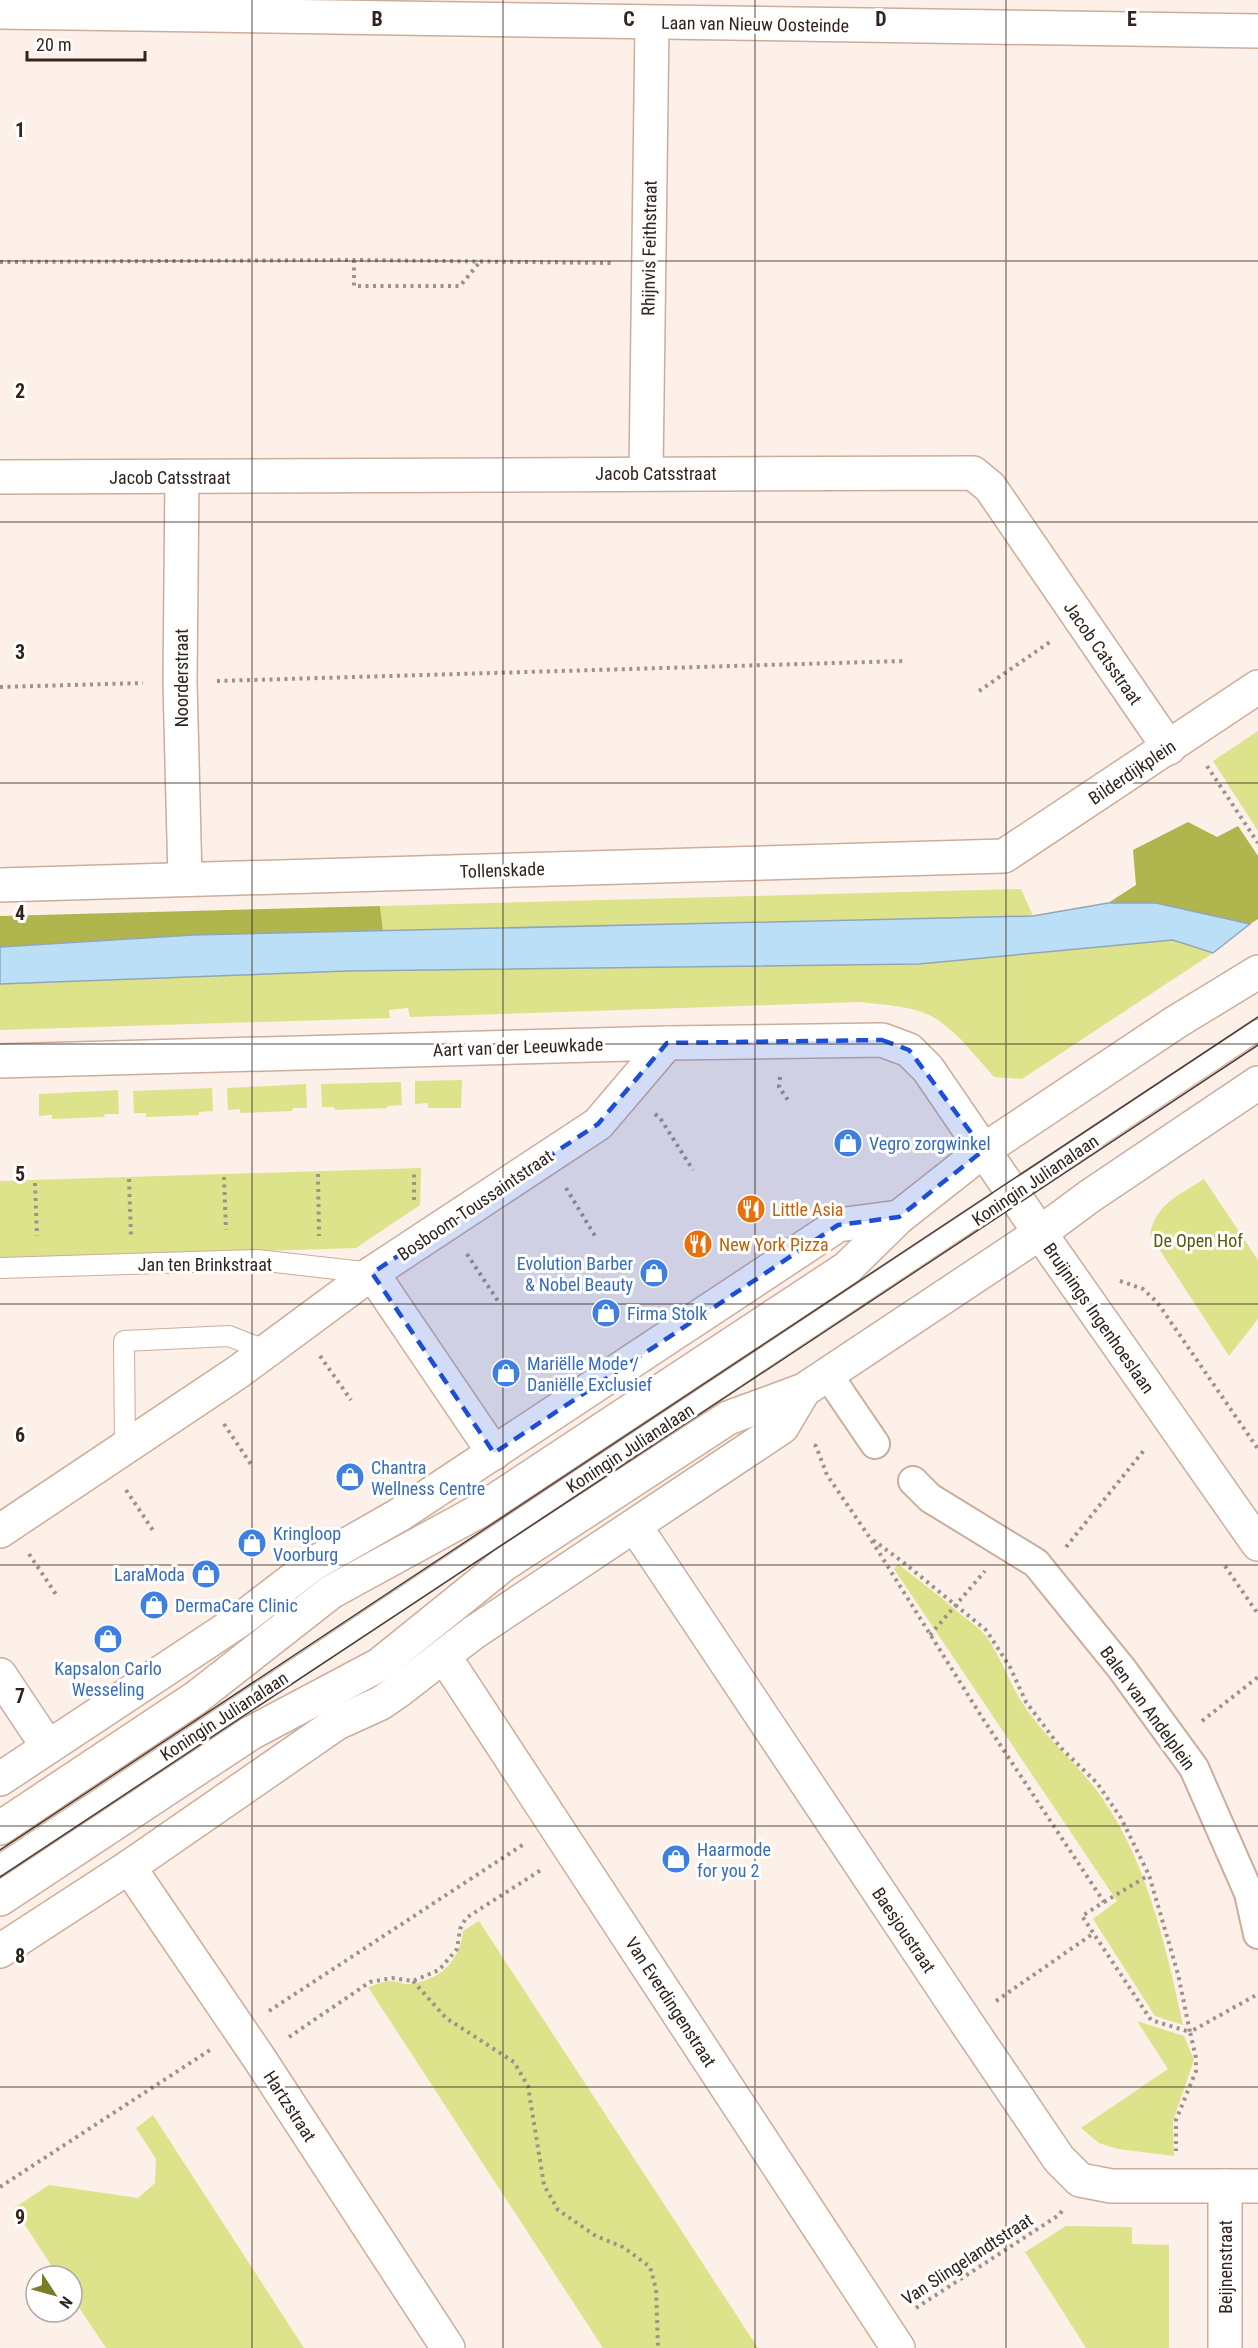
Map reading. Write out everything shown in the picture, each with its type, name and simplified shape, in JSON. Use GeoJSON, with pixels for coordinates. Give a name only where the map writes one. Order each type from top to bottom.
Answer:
{"type":"FeatureCollection","features":[{"type":"Feature","properties":{"kind":"street","name":"Laan van Nieuw Oosteinde"},"geometry":{"type":"LineString","coordinates":[[0,12],[1258,31]]}},
{"type":"Feature","properties":{"kind":"street","name":"Rhijnvis Feithstraat"},"geometry":{"type":"LineString","coordinates":[[646,473],[652,23]]}},
{"type":"Feature","properties":{"kind":"street","name":"Jacob Catsstraat"},"geometry":{"type":"LineString","coordinates":[[0,477],[973,473],[990,487],[1081,621],[1178,742]]}},
{"type":"Feature","properties":{"kind":"street","name":"Noorderstraat"},"geometry":{"type":"LineString","coordinates":[[182,477],[180,682],[185,879]]}},
{"type":"Feature","properties":{"kind":"street","name":"Bilderdijkplein"},"geometry":{"type":"LineString","coordinates":[[1004,856],[1258,687]]}},
{"type":"Feature","properties":{"kind":"street","name":"Tollenskade"},"geometry":{"type":"LineString","coordinates":[[0,885],[1004,856]]}},
{"type":"Feature","properties":{"kind":"street","name":"Koningin Julianalaan"},"geometry":{"type":"LineString","coordinates":[[0,1828],[197,1697],[331,1592],[479,1511],[848,1268],[899,1218],[984,1150],[1176,1022],[1258,972]]}},
{"type":"Feature","properties":{"kind":"street","name":"Aart van der Leeuwkade"},"geometry":{"type":"LineString","coordinates":[[0,1060],[667,1043],[882,1040],[909,1050],[928,1069],[1013,1194]]}},
{"type":"Feature","properties":{"kind":"street","name":"Bosboom-Toussaintstraat"},"geometry":{"type":"LineString","coordinates":[[4,1528],[267,1351],[372,1273],[598,1124],[667,1043]]}},
{"type":"Feature","properties":{"kind":"street","name":"Koningin Julianalaan"},"geometry":{"type":"LineString","coordinates":[[0,1899],[251,1733],[379,1665],[503,1565],[728,1418],[816,1382],[1040,1233],[1090,1196],[1258,1083]]}},
{"type":"Feature","properties":{"kind":"street","name":"Bruijnings Ingenhoeslaan"},"geometry":{"type":"LineString","coordinates":[[1013,1194],[1258,1544]]}},
{"type":"Feature","properties":{"kind":"street"},"geometry":{"type":"LineString","coordinates":[[0,1779],[240,1620],[314,1564],[399,1515],[838,1225],[899,1218]]}},
{"type":"Feature","properties":{"kind":"street"},"geometry":{"type":"LineString","coordinates":[[372,1273],[494,1453]]}},
{"type":"Feature","properties":{"kind":"street","name":"Koningin Julianalaan"},"geometry":{"type":"LineString","coordinates":[[0,1951],[129,1867],[338,1723],[381,1703],[473,1633],[782,1427],[816,1382]]}},
{"type":"Feature","properties":{"kind":"street"},"geometry":{"type":"LineString","coordinates":[[816,1382],[876,1444]]}},
{"type":"Feature","properties":{"kind":"street","name":"Balen van Andelplein"},"geometry":{"type":"LineString","coordinates":[[913,1481],[930,1498],[1036,1563],[1122,1669],[1194,1768],[1249,1893],[1258,1934]]}},
{"type":"Feature","properties":{"kind":"street","name":"Baesjoustraat"},"geometry":{"type":"LineString","coordinates":[[635,1526],[1059,2159],[1080,2181]]}},
{"type":"Feature","properties":{"kind":"street","name":"Van Everdingenstraat"},"geometry":{"type":"LineString","coordinates":[[444,1656],[892,2338]]}},
{"type":"Feature","properties":{"kind":"street"},"geometry":{"type":"LineString","coordinates":[[0,1675],[48,1747]]}},
{"type":"Feature","properties":{"kind":"street","name":"Hartzstraat"},"geometry":{"type":"LineString","coordinates":[[129,1867],[259,2058],[448,2348]]}},
{"type":"Feature","properties":{"kind":"street"},"geometry":{"type":"LineString","coordinates":[[1080,2181],[1111,2186],[1258,2186]]}},
{"type":"Feature","properties":{"kind":"street","name":"Beijnenstraat"},"geometry":{"type":"LineString","coordinates":[[1225,2186],[1225,2348]]}},
{"type":"Feature","properties":{"kind":"lane","name":"Koningin Julianalaan"},"geometry":{"type":"LineString","coordinates":[[0,1865],[1258,1030]]}},
{"type":"Feature","properties":{"kind":"lane","name":"Jan ten Brinkstraat"},"geometry":{"type":"LineString","coordinates":[[0,1268],[257,1260],[372,1273]]}},
{"type":"Feature","properties":{"kind":"lane"},"geometry":{"type":"LineString","coordinates":[[116,1454],[124,1341],[229,1336],[267,1351]]}},
{"type":"Feature","properties":{"kind":"path"},"geometry":{"type":"LineString","coordinates":[[0,262],[354,261],[649,264]]}},
{"type":"Feature","properties":{"kind":"path"},"geometry":{"type":"LineString","coordinates":[[354,261],[354,286],[460,285],[480,262]]}},
{"type":"Feature","properties":{"kind":"path"},"geometry":{"type":"LineString","coordinates":[[979,691],[1081,621]]}},
{"type":"Feature","properties":{"kind":"path"},"geometry":{"type":"LineString","coordinates":[[0,687],[904,661]]}},
{"type":"Feature","properties":{"kind":"path"},"geometry":{"type":"LineString","coordinates":[[1178,742],[1258,843]]}},
{"type":"Feature","properties":{"kind":"path"},"geometry":{"type":"LineString","coordinates":[[626,1091],[660,1118],[693,1170]]}},
{"type":"Feature","properties":{"kind":"path"},"geometry":{"type":"LineString","coordinates":[[546,1158],[596,1236]]}},
{"type":"Feature","properties":{"kind":"path"},"geometry":{"type":"LineString","coordinates":[[316,1267],[320,1252],[318,1174]]}},
{"type":"Feature","properties":{"kind":"path"},"geometry":{"type":"LineString","coordinates":[[224,1177],[227,1262]]}},
{"type":"Feature","properties":{"kind":"path"},"geometry":{"type":"LineString","coordinates":[[129,1179],[132,1264]]}},
{"type":"Feature","properties":{"kind":"path"},"geometry":{"type":"LineString","coordinates":[[35,1183],[38,1267]]}},
{"type":"Feature","properties":{"kind":"path"},"geometry":{"type":"LineString","coordinates":[[448,1224],[498,1301]]}},
{"type":"Feature","properties":{"kind":"path","name":"Bruijnings Ingenhoeslaan"},"geometry":{"type":"LineString","coordinates":[[1117,1279],[1143,1289],[1157,1302],[1258,1449]]}},
{"type":"Feature","properties":{"kind":"path"},"geometry":{"type":"LineString","coordinates":[[300,1326],[351,1400]]}},
{"type":"Feature","properties":{"kind":"path"},"geometry":{"type":"LineString","coordinates":[[204,1394],[252,1466]]}},
{"type":"Feature","properties":{"kind":"path"},"geometry":{"type":"LineString","coordinates":[[782,1427],[816,1446],[827,1475],[1104,1902]]}},
{"type":"Feature","properties":{"kind":"path"},"geometry":{"type":"LineString","coordinates":[[1067,1545],[1145,1449]]}},
{"type":"Feature","properties":{"kind":"path"},"geometry":{"type":"LineString","coordinates":[[116,1454],[154,1532]]}},
{"type":"Feature","properties":{"kind":"path"},"geometry":{"type":"LineString","coordinates":[[4,1528],[57,1596]]}},
{"type":"Feature","properties":{"kind":"path"},"geometry":{"type":"LineString","coordinates":[[870,1538],[986,1630],[1010,1667],[1026,1702],[1060,1747],[1097,1783],[1121,1818],[1149,1875],[1178,1974],[1196,2058],[1196,2071],[1176,2120],[1176,2145]]}},
{"type":"Feature","properties":{"kind":"path"},"geometry":{"type":"LineString","coordinates":[[930,1635],[1008,1545]]}},
{"type":"Feature","properties":{"kind":"path"},"geometry":{"type":"LineString","coordinates":[[1206,1719],[1258,1677]]}},
{"type":"Feature","properties":{"kind":"path"},"geometry":{"type":"LineString","coordinates":[[259,2058],[370,1982],[392,1978],[413,1981],[439,1970],[457,1949],[460,1929],[466,1918],[563,1837]]}},
{"type":"Feature","properties":{"kind":"path"},"geometry":{"type":"LineString","coordinates":[[0,2187],[240,2031],[563,1837]]}},
{"type":"Feature","properties":{"kind":"path"},"geometry":{"type":"LineString","coordinates":[[1149,1875],[1082,1916],[1152,2020],[1190,2032],[1258,1994]]}},
{"type":"Feature","properties":{"kind":"path"},"geometry":{"type":"LineString","coordinates":[[966,2022],[1094,1933]]}},
{"type":"Feature","properties":{"kind":"path"},"geometry":{"type":"LineString","coordinates":[[413,1981],[446,2018],[514,2061],[528,2086],[544,2185],[558,2210],[596,2236],[623,2247],[650,2267],[656,2289],[658,2348]]}},
{"type":"Feature","properties":{"kind":"path","name":"Van Slingelandtstraat"},"geometry":{"type":"LineString","coordinates":[[892,2338],[1059,2215],[1080,2181]]}},
{"type":"Feature","properties":{"kind":"highlighted area"},"geometry":{"type":"Polygon","coordinates":[[[882,1040],[909,1050],[984,1150],[899,1217],[838,1225],[494,1453],[372,1273],[598,1124],[667,1043],[882,1040]]]}},
{"type":"Feature","properties":{"kind":"green space"},"geometry":{"type":"Polygon","coordinates":[[[1258,731],[1258,831],[1213,761],[1258,731]]]}},
{"type":"Feature","properties":{"kind":"green space"},"geometry":{"type":"Polygon","coordinates":[[[1188,822],[1217,837],[1238,826],[1258,856],[1258,919],[1250,924],[1156,903],[1108,903],[1136,885],[1133,850],[1188,822]]]}},
{"type":"Feature","properties":{"kind":"green space"},"geometry":{"type":"Polygon","coordinates":[[[1021,889],[1033,916],[383,931],[380,906],[1021,889]]]}},
{"type":"Feature","properties":{"kind":"green space"},"geometry":{"type":"Polygon","coordinates":[[[380,906],[383,931],[193,935],[0,947],[0,916],[380,906]]]}},
{"type":"Feature","properties":{"kind":"green space"},"geometry":{"type":"Polygon","coordinates":[[[1173,940],[1213,953],[1022,1079],[994,1077],[954,1032],[930,1015],[900,1007],[860,1002],[410,1017],[408,1008],[389,1010],[390,1018],[0,1030],[0,984],[347,971],[919,964],[1173,940]]]}},
{"type":"Feature","properties":{"kind":"green space"},"geometry":{"type":"Polygon","coordinates":[[[462,1080],[461,1108],[428,1108],[428,1103],[415,1104],[415,1081],[462,1080]]]}},
{"type":"Feature","properties":{"kind":"green space"},"geometry":{"type":"Polygon","coordinates":[[[401,1082],[402,1105],[387,1106],[387,1108],[335,1110],[334,1107],[322,1107],[321,1084],[401,1082]]]}},
{"type":"Feature","properties":{"kind":"green space"},"geometry":{"type":"Polygon","coordinates":[[[306,1084],[307,1108],[293,1108],[292,1111],[240,1113],[240,1109],[228,1110],[227,1088],[306,1084]]]}},
{"type":"Feature","properties":{"kind":"green space"},"geometry":{"type":"Polygon","coordinates":[[[212,1088],[213,1111],[199,1112],[199,1115],[146,1117],[146,1113],[134,1113],[133,1091],[212,1088]]]}},
{"type":"Feature","properties":{"kind":"green space"},"geometry":{"type":"Polygon","coordinates":[[[118,1090],[119,1114],[105,1114],[104,1117],[52,1119],[52,1115],[39,1116],[39,1094],[118,1090]]]}},
{"type":"Feature","properties":{"kind":"green space"},"geometry":{"type":"Polygon","coordinates":[[[421,1168],[420,1205],[356,1248],[0,1259],[0,1181],[421,1168]]]}},
{"type":"Feature","properties":{"kind":"green space","name":"De Open Hof"},"geometry":{"type":"Polygon","coordinates":[[[1204,1179],[1258,1260],[1258,1319],[1229,1356],[1150,1235],[1157,1215],[1163,1208],[1204,1179]]]}},
{"type":"Feature","properties":{"kind":"green space"},"geometry":{"type":"Polygon","coordinates":[[[898,1564],[986,1636],[1018,1696],[1031,1715],[1094,1787],[1112,1813],[1127,1840],[1151,1901],[1161,1932],[1183,2025],[1155,2016],[1093,1919],[1117,1901],[894,1569],[898,1564]]]}},
{"type":"Feature","properties":{"kind":"green space"},"geometry":{"type":"Polygon","coordinates":[[[479,1921],[758,2348],[603,2348],[368,1987],[388,1981],[410,1984],[431,1978],[453,1960],[463,1931],[479,1921]]]}},
{"type":"Feature","properties":{"kind":"green space"},"geometry":{"type":"Polygon","coordinates":[[[1137,2021],[1184,2036],[1194,2060],[1173,2121],[1174,2156],[1118,2149],[1099,2143],[1081,2128],[1168,2069],[1137,2021]]]}},
{"type":"Feature","properties":{"kind":"green space"},"geometry":{"type":"Polygon","coordinates":[[[153,2115],[304,2348],[106,2348],[84,2315],[84,2264],[50,2264],[14,2208],[49,2185],[138,2198],[155,2183],[156,2159],[136,2128],[153,2115]]]}},
{"type":"Feature","properties":{"kind":"green space"},"geometry":{"type":"Polygon","coordinates":[[[1066,2226],[1132,2227],[1132,2244],[1169,2245],[1169,2348],[1086,2348],[1025,2252],[1066,2226]]]}},
{"type":"Feature","properties":{"kind":"water"},"geometry":{"type":"Polygon","coordinates":[[[1108,903],[1156,903],[1250,924],[1213,953],[1173,940],[919,964],[347,971],[0,984],[0,947],[193,935],[1033,916],[1108,903]]]}},
{"type":"Feature","properties":{"kind":"tram line"},"geometry":{"type":"LineString","coordinates":[[0,1850],[1258,1017]]}},
{"type":"Feature","properties":{"kind":"tram line"},"geometry":{"type":"LineString","coordinates":[[0,1877],[1258,1045]]}},
{"type":"Feature","properties":{"kind":"place","name":"Vegro zorgwinkel"},"geometry":{"type":"Point","coordinates":[848,1143]}},
{"type":"Feature","properties":{"kind":"place","name":"Little Asia"},"geometry":{"type":"Point","coordinates":[751,1209]}},
{"type":"Feature","properties":{"kind":"place","name":"New York Pizza"},"geometry":{"type":"Point","coordinates":[698,1244]}},
{"type":"Feature","properties":{"kind":"place","name":"Evolution Barber & Nobel Beauty"},"geometry":{"type":"Point","coordinates":[654,1273]}},
{"type":"Feature","properties":{"kind":"place","name":"Firma Stolk"},"geometry":{"type":"Point","coordinates":[606,1313]}},
{"type":"Feature","properties":{"kind":"place","name":"Mariëlle Mode / Daniëlle Exclusief"},"geometry":{"type":"Point","coordinates":[506,1373]}},
{"type":"Feature","properties":{"kind":"place","name":"Chantra Wellness Centre"},"geometry":{"type":"Point","coordinates":[350,1477]}},
{"type":"Feature","properties":{"kind":"place","name":"Kringloop Voorburg"},"geometry":{"type":"Point","coordinates":[252,1543]}},
{"type":"Feature","properties":{"kind":"place","name":"LaraModa"},"geometry":{"type":"Point","coordinates":[206,1574]}},
{"type":"Feature","properties":{"kind":"place","name":"DermaCare Clinic"},"geometry":{"type":"Point","coordinates":[154,1605]}},
{"type":"Feature","properties":{"kind":"place","name":"Kapsalon Carlo Wesseling"},"geometry":{"type":"Point","coordinates":[108,1639]}},
{"type":"Feature","properties":{"kind":"place","name":"Haarmode for you 2"},"geometry":{"type":"Point","coordinates":[676,1859]}}]}
